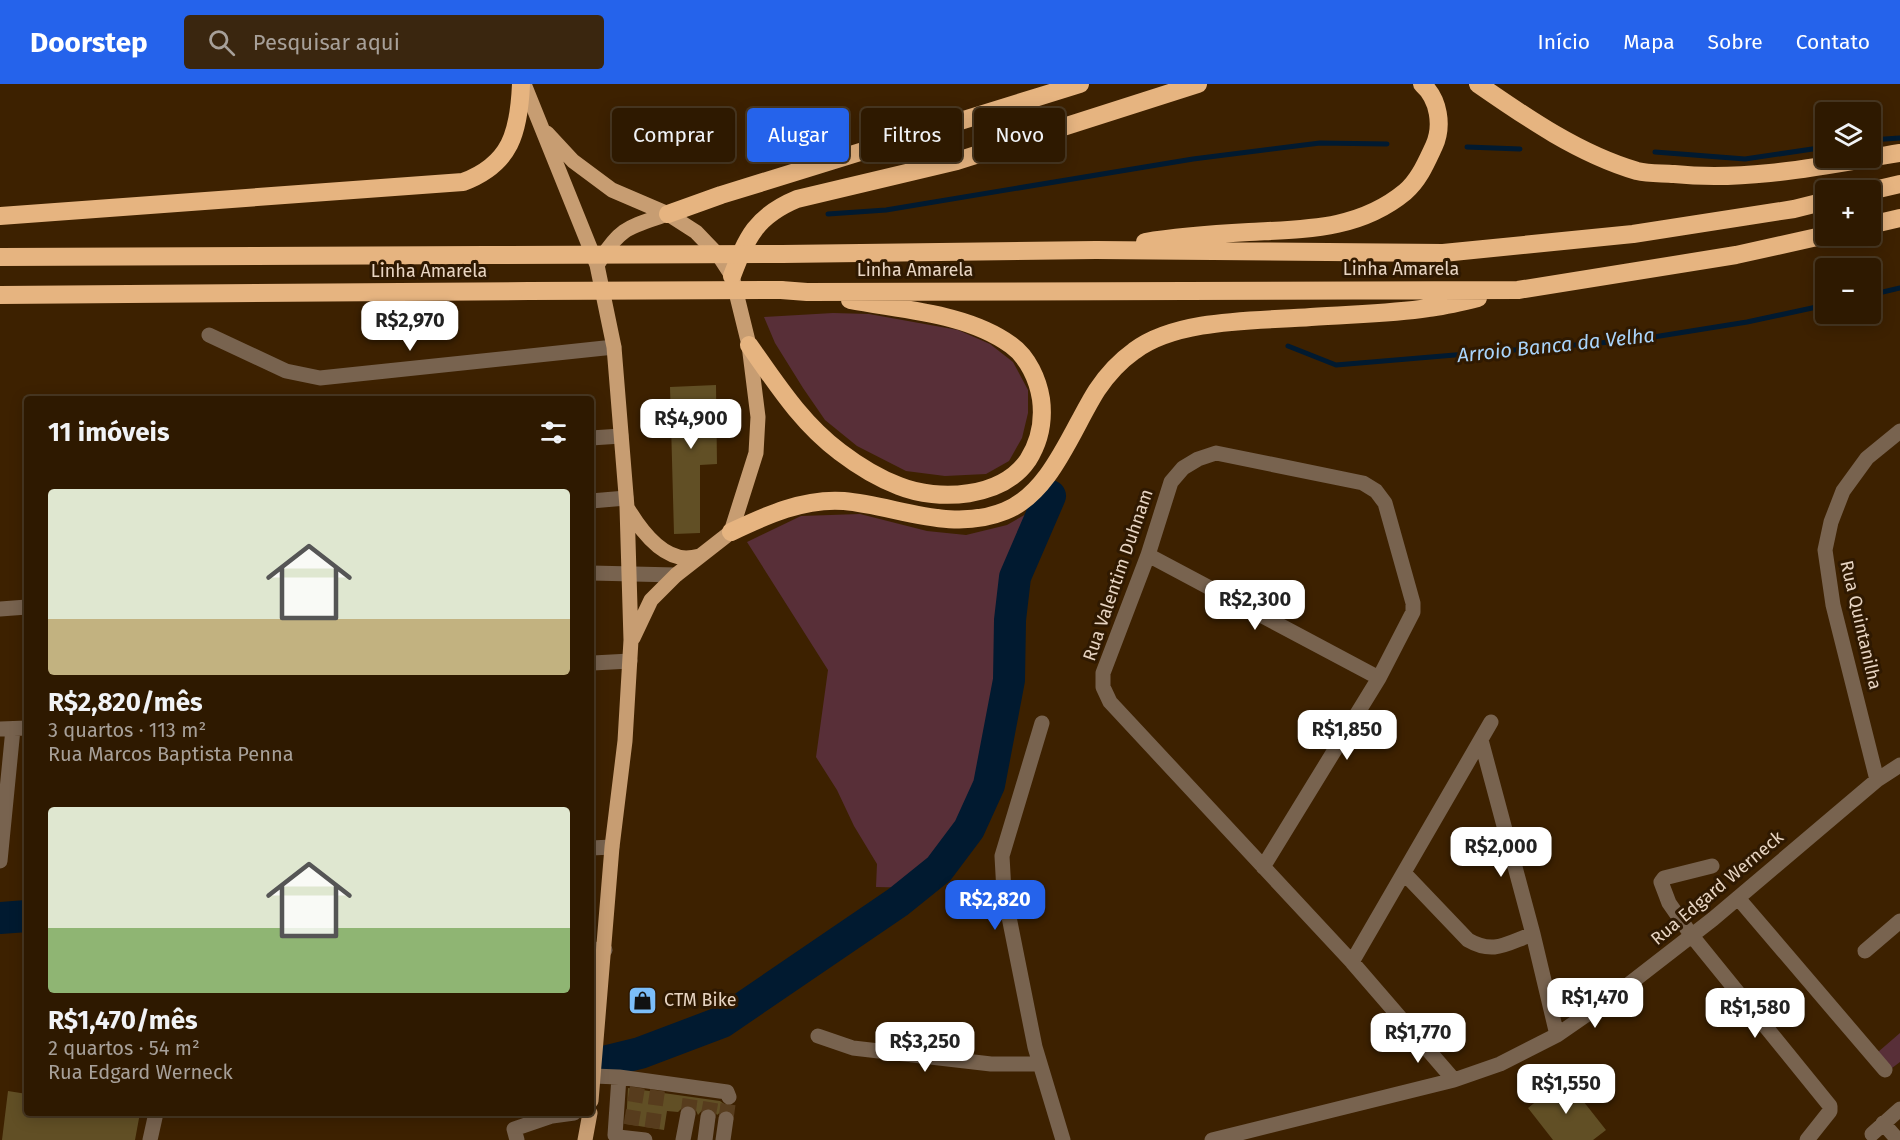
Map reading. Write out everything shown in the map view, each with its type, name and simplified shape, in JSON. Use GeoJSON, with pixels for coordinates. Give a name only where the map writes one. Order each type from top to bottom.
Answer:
{"type":"FeatureCollection","features":[{"type":"Feature","properties":{"kind":"highway"},"geometry":{"type":"LineString","coordinates":[[0,216],[462,182],[480,175],[495,164],[506,150],[518,121],[523,84]]}},
{"type":"Feature","properties":{"kind":"highway"},"geometry":{"type":"LineString","coordinates":[[668,214],[1080,84]]}},
{"type":"Feature","properties":{"kind":"highway"},"geometry":{"type":"LineString","coordinates":[[732,276],[744,247],[759,223],[777,207],[796,199],[957,161],[1198,84]]}},
{"type":"Feature","properties":{"kind":"highway"},"geometry":{"type":"LineString","coordinates":[[1096,250],[1182,236],[1325,228],[1377,211],[1406,191],[1423,170],[1436,141],[1439,112],[1422,84]]}},
{"type":"Feature","properties":{"kind":"highway"},"geometry":{"type":"LineString","coordinates":[[1478,84],[1580,149],[1639,171],[1706,178],[1797,170],[1900,153]]}},
{"type":"Feature","properties":{"kind":"highway"},"geometry":{"type":"LineString","coordinates":[[1881,188],[1900,184]]}},
{"type":"Feature","properties":{"kind":"highway","name":"Linha Amarela"},"geometry":{"type":"LineString","coordinates":[[0,257],[782,254],[1096,250],[1443,253],[1633,234],[1815,204]]}},
{"type":"Feature","properties":{"kind":"highway"},"geometry":{"type":"LineString","coordinates":[[1881,222],[1900,218]]}},
{"type":"Feature","properties":{"kind":"highway","name":"Linha Amarela"},"geometry":{"type":"LineString","coordinates":[[0,295],[781,290],[807,292],[1518,290],[1736,255],[1815,237]]}},
{"type":"Feature","properties":{"kind":"highway"},"geometry":{"type":"LineString","coordinates":[[732,532],[784,508],[813,503],[843,501],[922,517],[959,520],[985,518],[1007,511],[1036,489],[1052,469],[1097,389],[1114,369],[1141,346],[1169,333],[1204,326],[1428,308],[1518,290]]}},
{"type":"Feature","properties":{"kind":"highway"},"geometry":{"type":"LineString","coordinates":[[749,345],[796,410],[814,430],[840,452],[900,487],[925,492],[958,494],[982,491],[1003,483],[1021,470],[1032,454],[1041,433],[1042,408],[1039,385],[1028,363],[1012,346],[991,333],[961,321],[807,292]]}},
{"type":"Feature","properties":{"kind":"main road"},"geometry":{"type":"LineString","coordinates":[[523,84],[597,265],[614,347],[626,502],[630,574],[630,661],[625,741],[598,950],[594,1065]]}},
{"type":"Feature","properties":{"kind":"main road"},"geometry":{"type":"LineString","coordinates":[[541,126],[592,178],[612,190],[668,214],[696,232],[719,256],[732,276],[749,345],[758,417],[756,453],[732,532],[676,575],[651,600],[631,640]]}},
{"type":"Feature","properties":{"kind":"main road"},"geometry":{"type":"LineString","coordinates":[[597,265],[614,239],[627,228],[668,214]]}},
{"type":"Feature","properties":{"kind":"main road"},"geometry":{"type":"LineString","coordinates":[[626,502],[639,527],[664,549],[673,555],[686,558],[700,556]]}},
{"type":"Feature","properties":{"kind":"main road"},"geometry":{"type":"LineString","coordinates":[[585,1140],[589,1116]]}},
{"type":"Feature","properties":{"kind":"street"},"geometry":{"type":"LineString","coordinates":[[209,335],[286,371],[320,378],[614,347]]}},
{"type":"Feature","properties":{"kind":"street","name":"Rua Quintanilha"},"geometry":{"type":"LineString","coordinates":[[1877,780],[1833,605],[1825,550],[1830,522],[1844,491],[1867,458],[1900,430]]}},
{"type":"Feature","properties":{"kind":"street"},"geometry":{"type":"LineString","coordinates":[[594,438],[621,436]]}},
{"type":"Feature","properties":{"kind":"street","name":"Rua Valentim Duhnam"},"geometry":{"type":"LineString","coordinates":[[1263,867],[1379,678],[1413,612],[1413,603],[1385,503],[1376,491],[1363,483],[1216,453],[1183,468],[1172,482],[1148,555],[1104,673],[1103,687],[1110,702],[1263,867],[1352,962],[1454,1080]]}},
{"type":"Feature","properties":{"kind":"street"},"geometry":{"type":"LineString","coordinates":[[594,501],[626,502]]}},
{"type":"Feature","properties":{"kind":"street"},"geometry":{"type":"LineString","coordinates":[[1148,555],[1379,678]]}},
{"type":"Feature","properties":{"kind":"street"},"geometry":{"type":"LineString","coordinates":[[594,573],[676,575]]}},
{"type":"Feature","properties":{"kind":"street"},"geometry":{"type":"LineString","coordinates":[[0,609],[24,607]]}},
{"type":"Feature","properties":{"kind":"street"},"geometry":{"type":"LineString","coordinates":[[594,663],[630,661]]}},
{"type":"Feature","properties":{"kind":"street"},"geometry":{"type":"LineString","coordinates":[[1352,962],[1491,722]]}},
{"type":"Feature","properties":{"kind":"street"},"geometry":{"type":"LineString","coordinates":[[1042,723],[1002,856],[1004,892],[1040,1064],[1063,1140]]}},
{"type":"Feature","properties":{"kind":"street"},"geometry":{"type":"LineString","coordinates":[[0,861],[2,818],[13,729]]}},
{"type":"Feature","properties":{"kind":"street"},"geometry":{"type":"LineString","coordinates":[[1481,740],[1533,934],[1557,1035]]}},
{"type":"Feature","properties":{"kind":"street","name":"Rua Edgard Werneck"},"geometry":{"type":"LineString","coordinates":[[1212,1140],[1454,1080],[1500,1064],[1557,1035],[1615,995],[1692,936],[1877,780],[1900,765]]}},
{"type":"Feature","properties":{"kind":"street"},"geometry":{"type":"LineString","coordinates":[[594,848],[612,847]]}},
{"type":"Feature","properties":{"kind":"street"},"geometry":{"type":"LineString","coordinates":[[1712,866],[1661,879],[1669,903],[1692,936],[1830,1106],[1830,1111],[1807,1140]]}},
{"type":"Feature","properties":{"kind":"street"},"geometry":{"type":"LineString","coordinates":[[1404,873],[1468,940],[1480,947],[1492,948],[1533,934]]}},
{"type":"Feature","properties":{"kind":"street"},"geometry":{"type":"LineString","coordinates":[[1738,898],[1886,1070]]}},
{"type":"Feature","properties":{"kind":"street"},"geometry":{"type":"LineString","coordinates":[[1864,951],[1900,921]]}},
{"type":"Feature","properties":{"kind":"street"},"geometry":{"type":"LineString","coordinates":[[818,1036],[853,1048],[991,1064],[1040,1064]]}},
{"type":"Feature","properties":{"kind":"street"},"geometry":{"type":"LineString","coordinates":[[594,1075],[619,1077],[712,1093],[726,1092],[729,1097]]}},
{"type":"Feature","properties":{"kind":"street"},"geometry":{"type":"LineString","coordinates":[[619,1077],[615,1135],[618,1137],[630,1132],[650,1136]]}},
{"type":"Feature","properties":{"kind":"street"},"geometry":{"type":"LineString","coordinates":[[1898,1140],[1877,1128],[1900,1108]]}},
{"type":"Feature","properties":{"kind":"street"},"geometry":{"type":"LineString","coordinates":[[683,1140],[688,1114]]}},
{"type":"Feature","properties":{"kind":"street"},"geometry":{"type":"LineString","coordinates":[[150,1140],[155,1116]]}},
{"type":"Feature","properties":{"kind":"street"},"geometry":{"type":"LineString","coordinates":[[517,1140],[514,1129],[552,1116]]}},
{"type":"Feature","properties":{"kind":"street"},"geometry":{"type":"LineString","coordinates":[[705,1140],[708,1117]]}},
{"type":"Feature","properties":{"kind":"street"},"geometry":{"type":"LineString","coordinates":[[723,1140],[726,1119]]}},
{"type":"Feature","properties":{"kind":"shaded area"},"geometry":{"type":"Polygon","coordinates":[[[833,313],[869,314],[958,330],[990,344],[1013,362],[1028,390],[1028,413],[1022,438],[1009,461],[986,474],[945,476],[906,471],[857,446],[825,420],[775,343],[764,317],[833,313]]]}},
{"type":"Feature","properties":{"kind":"shaded area"},"geometry":{"type":"Polygon","coordinates":[[[1035,509],[984,800],[921,888],[876,887],[877,864],[854,826],[837,790],[816,757],[828,670],[747,542],[801,516],[860,514],[927,531],[966,535],[1007,525],[1035,509]]]}},
{"type":"Feature","properties":{"kind":"shaded area"},"geometry":{"type":"Polygon","coordinates":[[[1900,1033],[1900,1062],[1892,1068],[1878,1052],[1900,1033]]]}},
{"type":"Feature","properties":{"kind":"building"},"geometry":{"type":"Polygon","coordinates":[[[716,385],[717,464],[700,465],[700,533],[674,534],[670,387],[716,385]]]}},
{"type":"Feature","properties":{"kind":"building"},"geometry":{"type":"Polygon","coordinates":[[[1565,1078],[1606,1130],[1593,1140],[1553,1140],[1528,1108],[1565,1078]]]}},
{"type":"Feature","properties":{"kind":"building"},"geometry":{"type":"Polygon","coordinates":[[[628,1088],[720,1101],[727,1106],[733,1106],[732,1112],[723,1110],[717,1115],[709,1107],[704,1108],[698,1115],[694,1106],[685,1105],[678,1112],[667,1111],[664,1130],[626,1124],[628,1088]]]}},
{"type":"Feature","properties":{"kind":"building"},"geometry":{"type":"Polygon","coordinates":[[[8,1091],[24,1094],[24,1116],[139,1116],[135,1140],[2,1140],[8,1091]]]}},
{"type":"Feature","properties":{"kind":"waterway"},"geometry":{"type":"LineString","coordinates":[[1881,139],[1900,138]]}},
{"type":"Feature","properties":{"kind":"waterway"},"geometry":{"type":"LineString","coordinates":[[828,214],[886,210],[1193,159],[1320,143],[1387,144]]}},
{"type":"Feature","properties":{"kind":"waterway"},"geometry":{"type":"LineString","coordinates":[[1467,147],[1520,149]]}},
{"type":"Feature","properties":{"kind":"waterway"},"geometry":{"type":"LineString","coordinates":[[1655,152],[1745,159],[1815,149]]}},
{"type":"Feature","properties":{"kind":"waterway","name":"Arroio Banca da Velha"},"geometry":{"type":"LineString","coordinates":[[1881,292],[1900,288]]}},
{"type":"Feature","properties":{"kind":"waterway","name":"Arroio Banca da Velha"},"geometry":{"type":"LineString","coordinates":[[1288,346],[1336,365],[1635,340],[1747,322],[1815,307]]}},
{"type":"Feature","properties":{"kind":"waterway","name":"Arroio Banca da Velha"},"geometry":{"type":"LineString","coordinates":[[594,1064],[640,1053],[722,1022],[898,902],[939,869],[969,829],[989,785],[1009,680],[1010,620],[1015,577],[1050,496]]}},
{"type":"Feature","properties":{"kind":"waterway","name":"Arroio Banca da Velha"},"geometry":{"type":"LineString","coordinates":[[0,918],[24,916]]}},
{"type":"Feature","properties":{"kind":"tunnel"},"geometry":{"type":"LineString","coordinates":[[631,1125],[638,1084]]}},
{"type":"Feature","properties":{"kind":"tunnel"},"geometry":{"type":"LineString","coordinates":[[652,1128],[658,1087]]}},
{"type":"Feature","properties":{"kind":"tunnel"},"geometry":{"type":"LineString","coordinates":[[688,1114],[691,1092]]}},
{"type":"Feature","properties":{"kind":"tunnel"},"geometry":{"type":"LineString","coordinates":[[708,1117],[712,1095]]}},
{"type":"Feature","properties":{"kind":"tunnel"},"geometry":{"type":"LineString","coordinates":[[726,1119],[729,1097]]}},
{"type":"Feature","properties":{"kind":"place","name":"CTM Bike"},"geometry":{"type":"Point","coordinates":[643,1000]}}]}
